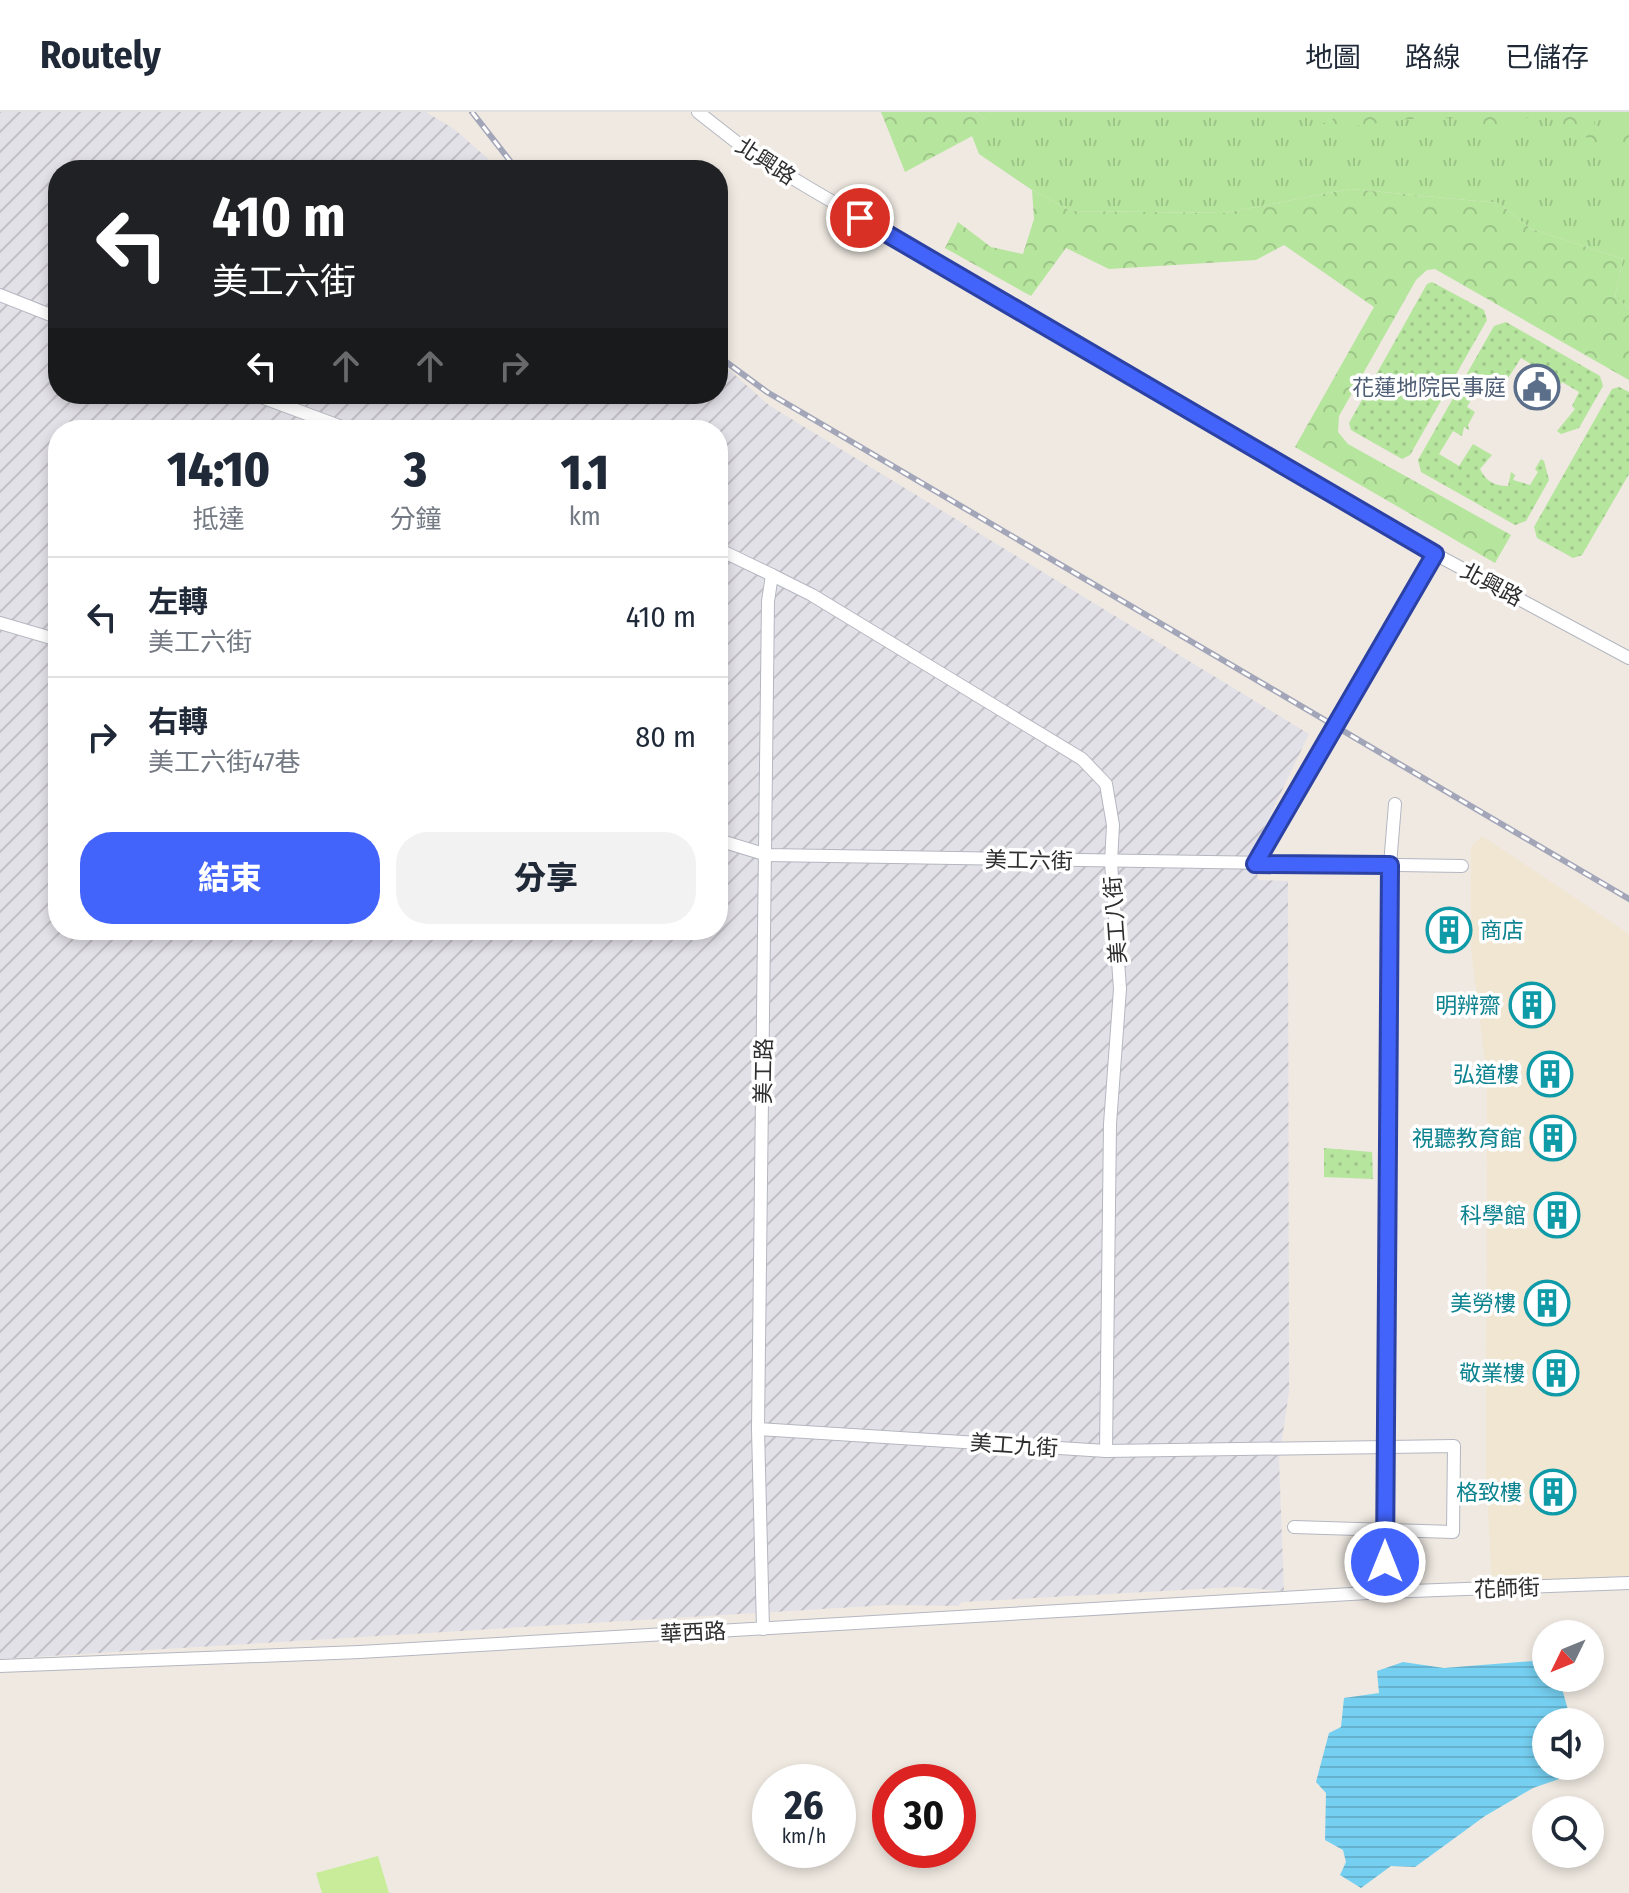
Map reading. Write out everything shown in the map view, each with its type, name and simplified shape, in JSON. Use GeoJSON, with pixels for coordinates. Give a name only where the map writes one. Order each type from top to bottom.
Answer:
{"type":"FeatureCollection","features":[{"type":"Feature","properties":{"kind":"street","name":"北興路"},"geometry":{"type":"LineString","coordinates":[[698,112],[749,152],[1435,554],[1627,653]]}},
{"type":"Feature","properties":{"kind":"street"},"geometry":{"type":"LineString","coordinates":[[0,295],[48,314]]}},
{"type":"Feature","properties":{"kind":"street"},"geometry":{"type":"LineString","coordinates":[[280,404],[323,420]]}},
{"type":"Feature","properties":{"kind":"street"},"geometry":{"type":"LineString","coordinates":[[728,554],[772,575]]}},
{"type":"Feature","properties":{"kind":"street"},"geometry":{"type":"LineString","coordinates":[[1255,864],[1435,554]]}},
{"type":"Feature","properties":{"kind":"street","name":"美工路"},"geometry":{"type":"LineString","coordinates":[[763,1629],[758,1429],[768,601],[772,575]]}},
{"type":"Feature","properties":{"kind":"street","name":"美工八街"},"geometry":{"type":"LineString","coordinates":[[772,575],[812,595],[1082,759],[1106,784],[1113,825],[1111,862],[1120,989],[1110,1124],[1106,1451]]}},
{"type":"Feature","properties":{"kind":"street"},"geometry":{"type":"LineString","coordinates":[[0,623],[48,637]]}},
{"type":"Feature","properties":{"kind":"street"},"geometry":{"type":"LineString","coordinates":[[1385,1592],[1390,865],[1395,804]]}},
{"type":"Feature","properties":{"kind":"street","name":"美工六街"},"geometry":{"type":"LineString","coordinates":[[728,843],[767,855],[1462,866]]}},
{"type":"Feature","properties":{"kind":"street","name":"美工九街"},"geometry":{"type":"LineString","coordinates":[[758,1429],[1106,1451],[1454,1446],[1453,1532],[1385,1532]]}},
{"type":"Feature","properties":{"kind":"street"},"geometry":{"type":"LineString","coordinates":[[1294,1527],[1385,1532]]}},
{"type":"Feature","properties":{"kind":"street","name":"花師街"},"geometry":{"type":"LineString","coordinates":[[1385,1592],[1629,1583]]}},
{"type":"Feature","properties":{"kind":"street","name":"華西路"},"geometry":{"type":"LineString","coordinates":[[0,1666],[360,1652],[1385,1592]]}},
{"type":"Feature","properties":{"kind":"shaded area"},"geometry":{"type":"Polygon","coordinates":[[[0,112],[426,112],[454,129],[490,160],[48,160],[48,404],[728,404],[728,369],[770,406],[1309,734],[1255,847],[1258,880],[1288,881],[1289,1392],[1279,1460],[1284,1591],[1236,1587],[962,1602],[958,1606],[888,1605],[0,1659],[0,112]]]}},
{"type":"Feature","properties":{"kind":"shaded area"},"geometry":{"type":"Polygon","coordinates":[[[1482,836],[1629,934],[1629,1576],[1492,1582],[1486,1472],[1487,1077],[1471,949],[1471,847],[1482,836]]]}},
{"type":"Feature","properties":{"kind":"green space"},"geometry":{"type":"Polygon","coordinates":[[[881,112],[976,112],[986,120],[976,134],[905,172],[881,112]]]}},
{"type":"Feature","properties":{"kind":"green space"},"geometry":{"type":"Polygon","coordinates":[[[976,112],[1629,112],[1629,309],[1615,296],[1623,259],[1531,229],[1499,203],[1350,189],[1225,213],[1071,211],[1032,190],[979,154],[972,136],[986,120],[976,112]]]}},
{"type":"Feature","properties":{"kind":"green space"},"geometry":{"type":"Polygon","coordinates":[[[1348,112],[1539,112],[1488,138],[1463,118],[1409,119],[1302,133],[1348,112]]]}},
{"type":"Feature","properties":{"kind":"green space"},"geometry":{"type":"Polygon","coordinates":[[[1542,112],[1603,112],[1594,122],[1596,130],[1609,139],[1629,128],[1629,148],[1609,150],[1542,112]]]}},
{"type":"Feature","properties":{"kind":"green space"},"geometry":{"type":"Polygon","coordinates":[[[1350,189],[1499,203],[1531,229],[1623,259],[1615,296],[1629,309],[1629,380],[1435,269],[1427,270],[1416,280],[1339,416],[1338,432],[1348,444],[1511,535],[1495,563],[1295,447],[1374,307],[1284,245],[1256,260],[1109,269],[1066,248],[1031,296],[945,248],[958,222],[991,247],[1023,254],[1034,219],[1032,190],[1071,211],[1225,213],[1350,189]]]}},
{"type":"Feature","properties":{"kind":"green space"},"geometry":{"type":"Polygon","coordinates":[[[1432,282],[1484,310],[1487,320],[1410,455],[1402,459],[1351,430],[1349,423],[1427,284],[1432,282]]]}},
{"type":"Feature","properties":{"kind":"green space"},"geometry":{"type":"Polygon","coordinates":[[[1506,322],[1600,376],[1603,386],[1579,428],[1561,434],[1557,431],[1575,409],[1572,406],[1579,392],[1562,382],[1558,387],[1529,369],[1531,364],[1521,358],[1505,383],[1492,384],[1483,380],[1467,407],[1475,412],[1468,425],[1469,430],[1464,427],[1462,436],[1453,431],[1439,454],[1459,466],[1473,444],[1492,455],[1480,469],[1482,473],[1491,482],[1503,486],[1508,486],[1511,472],[1515,475],[1513,480],[1530,485],[1538,472],[1535,469],[1541,459],[1544,461],[1549,480],[1526,521],[1515,525],[1421,472],[1418,460],[1494,326],[1506,322]]]}},
{"type":"Feature","properties":{"kind":"green space"},"geometry":{"type":"Polygon","coordinates":[[[1619,387],[1629,392],[1629,474],[1582,555],[1573,558],[1537,538],[1534,527],[1612,389],[1619,387]]]}},
{"type":"Feature","properties":{"kind":"green space"},"geometry":{"type":"Polygon","coordinates":[[[1324,1148],[1372,1152],[1373,1179],[1324,1177],[1324,1148]]]}},
{"type":"Feature","properties":{"kind":"green space"},"geometry":{"type":"Polygon","coordinates":[[[378,1856],[389,1893],[322,1893],[316,1873],[378,1856]]]}},
{"type":"Feature","properties":{"kind":"water"},"geometry":{"type":"Polygon","coordinates":[[[1532,1661],[1532,1692],[1563,1692],[1567,1708],[1532,1708],[1532,1780],[1556,1780],[1533,1788],[1485,1816],[1415,1867],[1391,1866],[1361,1888],[1340,1875],[1346,1862],[1343,1850],[1325,1840],[1326,1793],[1316,1782],[1329,1733],[1341,1727],[1344,1698],[1379,1693],[1377,1671],[1403,1662],[1444,1668],[1532,1661]]]}},
{"type":"Feature","properties":{"kind":"railway"},"geometry":{"type":"LineString","coordinates":[[472,112],[509,160]]}},
{"type":"Feature","properties":{"kind":"railway"},"geometry":{"type":"LineString","coordinates":[[728,363],[767,392],[1629,899]]}},
{"type":"Feature","properties":{"kind":"place","name":"花蓮地院民事庭"},"geometry":{"type":"Point","coordinates":[1537,387]}},
{"type":"Feature","properties":{"kind":"place","name":"商店"},"geometry":{"type":"Point","coordinates":[1449,930]}},
{"type":"Feature","properties":{"kind":"place","name":"明辨齋"},"geometry":{"type":"Point","coordinates":[1532,1005]}},
{"type":"Feature","properties":{"kind":"place","name":"弘道樓"},"geometry":{"type":"Point","coordinates":[1550,1074]}},
{"type":"Feature","properties":{"kind":"place","name":"視聽教育館"},"geometry":{"type":"Point","coordinates":[1553,1138]}},
{"type":"Feature","properties":{"kind":"place","name":"科學館"},"geometry":{"type":"Point","coordinates":[1557,1215]}},
{"type":"Feature","properties":{"kind":"place","name":"美勞樓"},"geometry":{"type":"Point","coordinates":[1547,1303]}},
{"type":"Feature","properties":{"kind":"place","name":"敬業樓"},"geometry":{"type":"Point","coordinates":[1556,1373]}},
{"type":"Feature","properties":{"kind":"place","name":"格致樓"},"geometry":{"type":"Point","coordinates":[1553,1492]}},
{"type":"Feature","properties":{"kind":"route"},"geometry":{"type":"LineString","coordinates":[[860,218],[1435,554],[1255,864],[1390,865],[1385,1562]]}}]}
